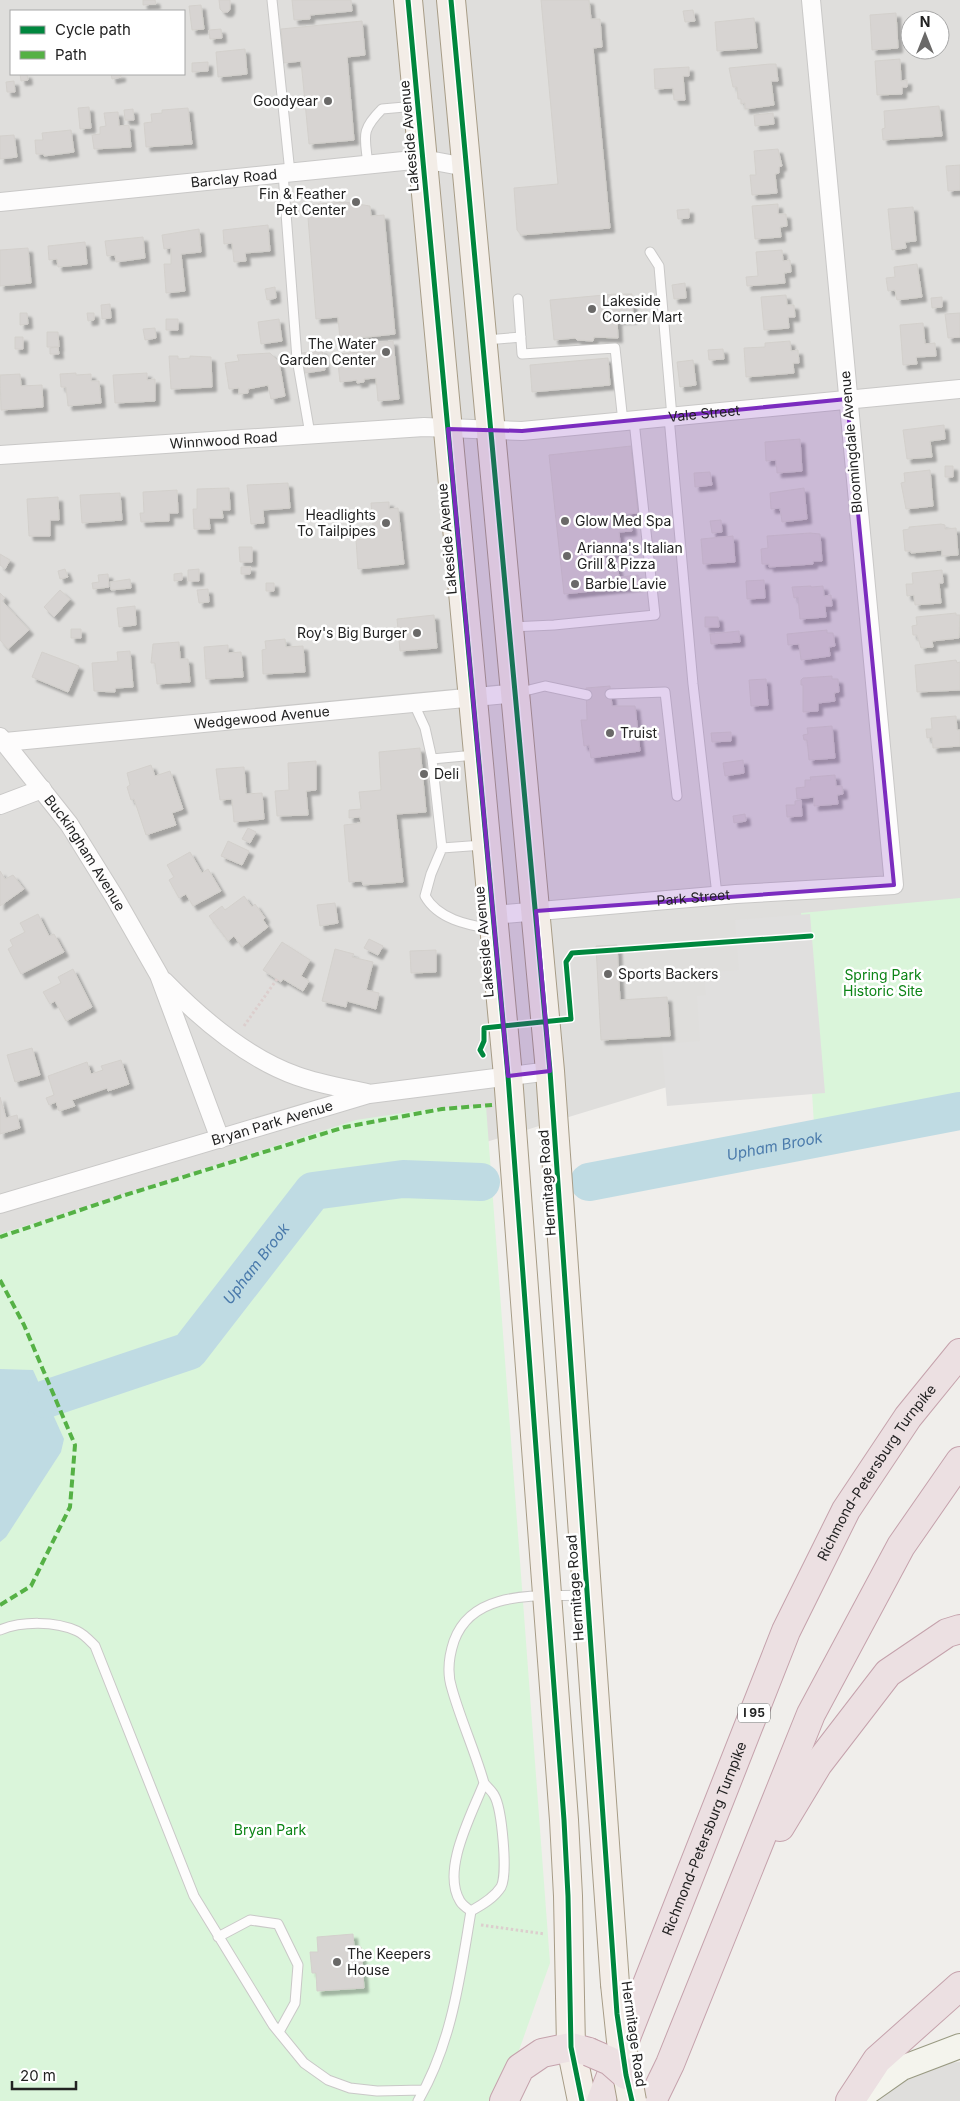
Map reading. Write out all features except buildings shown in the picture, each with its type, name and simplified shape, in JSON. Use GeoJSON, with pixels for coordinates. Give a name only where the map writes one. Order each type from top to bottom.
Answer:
{"type":"FeatureCollection","features":[{"type":"Feature","properties":{"kind":"highway","name":"Richmond-Petersburg Turnpike"},"geometry":{"type":"LineString","coordinates":[[601,2101],[786,1631],[846,1510],[908,1416],[960,1353]]}},
{"type":"Feature","properties":{"kind":"highway"},"geometry":{"type":"LineString","coordinates":[[652,2101],[670,2064],[811,1714],[901,1546],[960,1461]]}},
{"type":"Feature","properties":{"kind":"highway"},"geometry":{"type":"LineString","coordinates":[[725,1927],[787,1814],[818,1764],[888,1673],[947,1633],[960,1629]]}},
{"type":"Feature","properties":{"kind":"highway"},"geometry":{"type":"LineString","coordinates":[[850,2101],[877,2060],[960,1986]]}},
{"type":"Feature","properties":{"kind":"highway"},"geometry":{"type":"LineString","coordinates":[[504,2101],[520,2068],[542,2053],[580,2050],[610,2061],[626,2075]]}},
{"type":"Feature","properties":{"kind":"main road","name":"Lakeside Avenue"},"geometry":{"type":"LineString","coordinates":[[408,0],[508,1076]]}},
{"type":"Feature","properties":{"kind":"main road"},"geometry":{"type":"LineString","coordinates":[[450,0],[517,693],[550,1071]]}},
{"type":"Feature","properties":{"kind":"main road","name":"Hermitage Road"},"geometry":{"type":"LineString","coordinates":[[550,1071],[615,1984],[626,2075],[632,2101]]}},
{"type":"Feature","properties":{"kind":"main road","name":"Hermitage Road"},"geometry":{"type":"LineString","coordinates":[[508,1076],[580,2050],[579,2092]]}},
{"type":"Feature","properties":{"kind":"street","name":"Bloomingdale Avenue"},"geometry":{"type":"LineString","coordinates":[[811,0],[894,885]]}},
{"type":"Feature","properties":{"kind":"street","name":"Barclay Road"},"geometry":{"type":"LineString","coordinates":[[0,202],[423,159],[466,167]]}},
{"type":"Feature","properties":{"kind":"street","name":"Vale Street"},"geometry":{"type":"LineString","coordinates":[[448,428],[522,431],[960,389]]}},
{"type":"Feature","properties":{"kind":"street","name":"Winnwood Road"},"geometry":{"type":"LineString","coordinates":[[0,455],[424,427],[448,428]]}},
{"type":"Feature","properties":{"kind":"street","name":"Wedgewood Avenue"},"geometry":{"type":"LineString","coordinates":[[2,739],[472,699],[517,693]]}},
{"type":"Feature","properties":{"kind":"street","name":"Buckingham Avenue"},"geometry":{"type":"LineString","coordinates":[[2,739],[69,824],[110,890],[158,976],[220,1139]]}},
{"type":"Feature","properties":{"kind":"street"},"geometry":{"type":"LineString","coordinates":[[0,805],[42,789]]}},
{"type":"Feature","properties":{"kind":"street","name":"Park Street"},"geometry":{"type":"LineString","coordinates":[[494,922],[536,912],[716,895],[894,885]]}},
{"type":"Feature","properties":{"kind":"street","name":"Buckingham Avenue"},"geometry":{"type":"LineString","coordinates":[[158,976],[210,1024],[270,1063],[296,1076],[369,1094]]}},
{"type":"Feature","properties":{"kind":"street","name":"Bryan Park Avenue"},"geometry":{"type":"LineString","coordinates":[[0,1204],[369,1094],[550,1071]]}},
{"type":"Feature","properties":{"kind":"street"},"geometry":{"type":"LineString","coordinates":[[855,2101],[902,2068],[960,2046]]}},
{"type":"Feature","properties":{"kind":"lane"},"geometry":{"type":"LineString","coordinates":[[272,0],[286,173],[297,359],[310,434]]}},
{"type":"Feature","properties":{"kind":"lane"},"geometry":{"type":"LineString","coordinates":[[368,165],[364,132],[369,122],[382,109],[418,106]]}},
{"type":"Feature","properties":{"kind":"lane"},"geometry":{"type":"LineString","coordinates":[[650,252],[659,266],[693,684],[716,895]]}},
{"type":"Feature","properties":{"kind":"lane"},"geometry":{"type":"LineString","coordinates":[[510,626],[554,625],[655,615],[628,421],[615,348],[522,354],[518,299]]}},
{"type":"Feature","properties":{"kind":"lane"},"geometry":{"type":"LineString","coordinates":[[483,340],[521,337]]}},
{"type":"Feature","properties":{"kind":"lane"},"geometry":{"type":"LineString","coordinates":[[517,693],[545,686],[587,695]]}},
{"type":"Feature","properties":{"kind":"lane"},"geometry":{"type":"LineString","coordinates":[[610,694],[665,692],[677,796]]}},
{"type":"Feature","properties":{"kind":"lane"},"geometry":{"type":"LineString","coordinates":[[414,704],[426,728],[432,759],[442,848],[430,874],[425,896],[431,908],[448,917],[474,926],[494,922]]}},
{"type":"Feature","properties":{"kind":"lane"},"geometry":{"type":"LineString","coordinates":[[432,759],[478,755]]}},
{"type":"Feature","properties":{"kind":"lane"},"geometry":{"type":"LineString","coordinates":[[442,848],[486,844]]}},
{"type":"Feature","properties":{"kind":"lane"},"geometry":{"type":"LineString","coordinates":[[418,2101],[434,2074],[449,2029],[471,1912],[489,1900],[502,1885],[504,1864],[500,1821],[495,1796],[484,1783],[451,1688],[449,1670],[451,1650],[462,1624],[471,1614],[484,1606],[510,1599],[587,1595]]}},
{"type":"Feature","properties":{"kind":"lane"},"geometry":{"type":"LineString","coordinates":[[0,1630],[10,1626],[36,1624],[63,1626],[79,1632],[95,1646],[194,1896],[278,2032],[304,2063],[328,2080],[350,2088],[376,2091],[424,2090]]}},
{"type":"Feature","properties":{"kind":"lane"},"geometry":{"type":"LineString","coordinates":[[471,1912],[460,1902],[455,1885],[455,1862],[484,1783]]}},
{"type":"Feature","properties":{"kind":"lane"},"geometry":{"type":"LineString","coordinates":[[218,1937],[250,1920],[278,1924],[298,1964],[294,2003],[278,2032]]}},
{"type":"Feature","properties":{"kind":"path"},"geometry":{"type":"LineString","coordinates":[[242,1029],[277,979]]}},
{"type":"Feature","properties":{"kind":"path"},"geometry":{"type":"LineString","coordinates":[[482,1926],[548,1934]]}},
{"type":"Feature","properties":{"kind":"highlighted area"},"geometry":{"type":"Polygon","coordinates":[[[847,399],[894,885],[536,911],[550,1071],[508,1076],[448,429],[522,431],[847,399]]]}},
{"type":"Feature","properties":{"kind":"shaded area"},"geometry":{"type":"Polygon","coordinates":[[[0,0],[960,0],[960,998],[164,1240],[0,1239],[0,0]]]}},
{"type":"Feature","properties":{"kind":"shaded area"},"geometry":{"type":"Polygon","coordinates":[[[810,914],[825,1093],[667,1106],[662,1044],[700,1041],[697,996],[706,995],[704,973],[739,970],[735,920],[810,914]]]}},
{"type":"Feature","properties":{"kind":"shaded area"},"geometry":{"type":"Polygon","coordinates":[[[960,2062],[960,2101],[856,2101],[907,2066],[960,2062]]]}},
{"type":"Feature","properties":{"kind":"green space","name":"Spring Park Historic Site"},"geometry":{"type":"Polygon","coordinates":[[[960,898],[960,1096],[869,1111],[814,1125],[801,913],[960,898]]]}},
{"type":"Feature","properties":{"kind":"green space","name":"Bryan Park"},"geometry":{"type":"Polygon","coordinates":[[[486,1106],[550,1963],[501,2101],[0,2101],[0,1234],[356,1120],[436,1108],[486,1106]]]}},
{"type":"Feature","properties":{"kind":"water"},"geometry":{"type":"Polygon","coordinates":[[[0,1369],[33,1370],[64,1439],[61,1452],[6,1537],[0,1542],[0,1369]]]}},
{"type":"Feature","properties":{"kind":"waterway","name":"Upham Brook"},"geometry":{"type":"LineString","coordinates":[[589,1182],[960,1111]]}},
{"type":"Feature","properties":{"kind":"waterway","name":"Upham Brook"},"geometry":{"type":"LineString","coordinates":[[46,1399],[189,1351],[313,1191],[403,1179],[481,1182]]}},
{"type":"Feature","properties":{"kind":"marked path"},"geometry":{"type":"LineString","coordinates":[[0,1237],[122,1196],[345,1127],[442,1109],[492,1105]]}},
{"type":"Feature","properties":{"kind":"marked path"},"geometry":{"type":"LineString","coordinates":[[0,1280],[24,1325],[75,1445],[70,1507],[31,1586],[0,1605]]}},
{"type":"Feature","properties":{"kind":"cycle path"},"geometry":{"type":"LineString","coordinates":[[408,0],[508,1076],[564,1820],[568,1896],[571,2047],[582,2101]]}},
{"type":"Feature","properties":{"kind":"cycle path"},"geometry":{"type":"LineString","coordinates":[[451,0],[550,1071],[617,2014],[632,2101]]}},
{"type":"Feature","properties":{"kind":"cycle path"},"geometry":{"type":"LineString","coordinates":[[483,1055],[480,1050],[484,1041],[484,1028],[571,1019],[566,962],[572,953],[811,936]]}},
{"type":"Feature","properties":{"kind":"place","name":"Goodyear"},"geometry":{"type":"Point","coordinates":[328,101]}},
{"type":"Feature","properties":{"kind":"place","name":"Fin & Feather Pet Center"},"geometry":{"type":"Point","coordinates":[356,202]}},
{"type":"Feature","properties":{"kind":"place","name":"Lakeside Corner Mart"},"geometry":{"type":"Point","coordinates":[592,309]}},
{"type":"Feature","properties":{"kind":"place","name":"The Water Garden Center"},"geometry":{"type":"Point","coordinates":[386,352]}},
{"type":"Feature","properties":{"kind":"place","name":"Glow Med Spa"},"geometry":{"type":"Point","coordinates":[565,521]}},
{"type":"Feature","properties":{"kind":"place","name":"Headlights To Tailpipes"},"geometry":{"type":"Point","coordinates":[386,523]}},
{"type":"Feature","properties":{"kind":"place","name":"Arianna's Italian Grill & Pizza"},"geometry":{"type":"Point","coordinates":[567,556]}},
{"type":"Feature","properties":{"kind":"place","name":"Barbie Lavie"},"geometry":{"type":"Point","coordinates":[575,584]}},
{"type":"Feature","properties":{"kind":"place","name":"Roy's Big Burger"},"geometry":{"type":"Point","coordinates":[417,633]}},
{"type":"Feature","properties":{"kind":"place","name":"Truist"},"geometry":{"type":"Point","coordinates":[610,733]}},
{"type":"Feature","properties":{"kind":"place","name":"Deli"},"geometry":{"type":"Point","coordinates":[424,774]}},
{"type":"Feature","properties":{"kind":"place","name":"Sports Backers"},"geometry":{"type":"Point","coordinates":[608,974]}},
{"type":"Feature","properties":{"kind":"place","name":"The Keepers House"},"geometry":{"type":"Point","coordinates":[337,1962]}}]}
